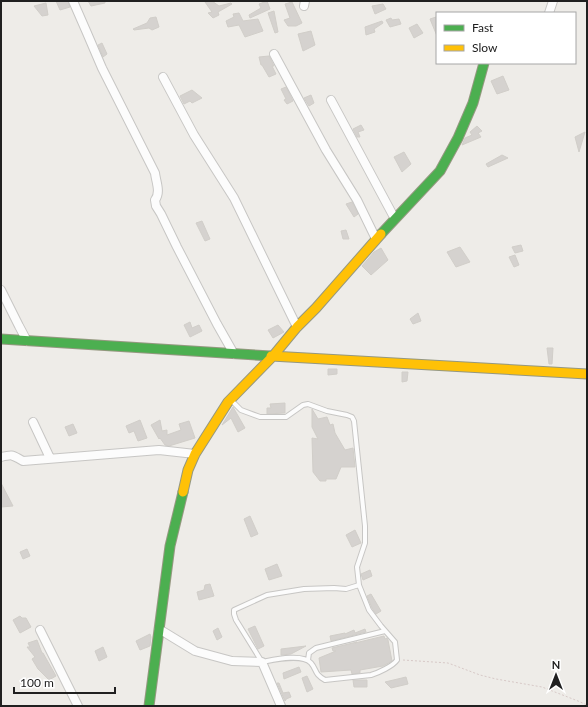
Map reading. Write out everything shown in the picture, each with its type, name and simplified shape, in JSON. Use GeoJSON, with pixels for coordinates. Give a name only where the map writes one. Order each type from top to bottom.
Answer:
{"type":"FeatureCollection","features":[{"type":"Feature","properties":{"kind":"street"},"geometry":{"type":"LineString","coordinates":[[73,1],[102,68],[155,173],[156,185],[159,192],[155,200],[156,206],[176,247],[234,354]]}},
{"type":"Feature","properties":{"kind":"street"},"geometry":{"type":"LineString","coordinates":[[549,12],[553,1]]}},
{"type":"Feature","properties":{"kind":"street"},"geometry":{"type":"LineString","coordinates":[[274,54],[326,150],[357,200],[376,239]]}},
{"type":"Feature","properties":{"kind":"street"},"geometry":{"type":"LineString","coordinates":[[149,706],[170,546],[188,470],[195,454],[211,427],[231,400],[273,356],[376,239],[440,171],[458,138],[473,103],[483,64]]}},
{"type":"Feature","properties":{"kind":"street"},"geometry":{"type":"LineString","coordinates":[[163,77],[194,135],[234,198],[297,327]]}},
{"type":"Feature","properties":{"kind":"street"},"geometry":{"type":"LineString","coordinates":[[331,100],[395,219]]}},
{"type":"Feature","properties":{"kind":"street"},"geometry":{"type":"LineString","coordinates":[[1,290],[27,341]]}},
{"type":"Feature","properties":{"kind":"street"},"geometry":{"type":"LineString","coordinates":[[1,339],[587,374]]}},
{"type":"Feature","properties":{"kind":"street"},"geometry":{"type":"LineString","coordinates":[[34,422],[50,458]]}},
{"type":"Feature","properties":{"kind":"street"},"geometry":{"type":"LineString","coordinates":[[1,457],[10,455],[23,461],[159,450],[195,454]]}},
{"type":"Feature","properties":{"kind":"street"},"geometry":{"type":"LineString","coordinates":[[40,630],[78,706]]}},
{"type":"Feature","properties":{"kind":"street"},"geometry":{"type":"LineString","coordinates":[[159,630],[195,651],[232,661],[262,662],[281,706]]}},
{"type":"Feature","properties":{"kind":"lane"},"geometry":{"type":"LineString","coordinates":[[231,400],[241,410],[260,417],[286,417],[303,405],[308,404],[326,412],[352,417],[356,430],[365,526],[365,543],[357,567],[359,585],[369,610],[395,642],[397,660],[380,672],[371,675],[325,680],[319,677],[308,660],[303,658],[278,658],[262,662],[236,620],[234,610],[267,595],[304,589],[346,589],[359,585]]}},
{"type":"Feature","properties":{"kind":"lane"},"geometry":{"type":"LineString","coordinates":[[308,660],[309,653],[316,648],[385,631]]}},
{"type":"Feature","properties":{"kind":"path"},"geometry":{"type":"LineString","coordinates":[[397,660],[448,663],[480,675],[542,687],[578,700],[587,705]]}},
{"type":"Feature","properties":{"kind":"building"},"geometry":{"type":"Polygon","coordinates":[[[56,1],[68,1],[70,7],[60,10],[56,1]]]}},
{"type":"Feature","properties":{"kind":"building"},"geometry":{"type":"Polygon","coordinates":[[[88,1],[105,1],[105,3],[91,6],[88,1]]]}},
{"type":"Feature","properties":{"kind":"building"},"geometry":{"type":"Polygon","coordinates":[[[212,1],[219,6],[232,4],[218,12],[219,15],[213,18],[208,13],[212,12],[205,2],[212,1]]]}},
{"type":"Feature","properties":{"kind":"building"},"geometry":{"type":"Polygon","coordinates":[[[267,1],[270,9],[250,18],[249,15],[261,8],[259,4],[267,1]]]}},
{"type":"Feature","properties":{"kind":"building"},"geometry":{"type":"Polygon","coordinates":[[[292,2],[302,23],[296,26],[288,26],[284,20],[290,18],[285,4],[292,2]]]}},
{"type":"Feature","properties":{"kind":"building"},"geometry":{"type":"Polygon","coordinates":[[[46,3],[48,15],[42,16],[34,6],[46,3]]]}},
{"type":"Feature","properties":{"kind":"building"},"geometry":{"type":"Polygon","coordinates":[[[383,4],[386,9],[375,14],[372,6],[383,4]]]}},
{"type":"Feature","properties":{"kind":"building"},"geometry":{"type":"Polygon","coordinates":[[[274,11],[278,32],[275,33],[268,13],[274,11]]]}},
{"type":"Feature","properties":{"kind":"building"},"geometry":{"type":"Polygon","coordinates":[[[239,13],[243,21],[258,19],[263,31],[245,37],[239,25],[228,27],[226,21],[234,17],[233,14],[239,13]]]}},
{"type":"Feature","properties":{"kind":"building"},"geometry":{"type":"Polygon","coordinates":[[[156,17],[159,27],[152,30],[149,28],[133,29],[147,23],[150,18],[156,17]]]}},
{"type":"Feature","properties":{"kind":"building"},"geometry":{"type":"Polygon","coordinates":[[[436,17],[436,34],[430,19],[436,17]]]}},
{"type":"Feature","properties":{"kind":"building"},"geometry":{"type":"Polygon","coordinates":[[[391,18],[392,20],[399,19],[401,24],[390,27],[386,20],[391,18]]]}},
{"type":"Feature","properties":{"kind":"building"},"geometry":{"type":"Polygon","coordinates":[[[382,21],[383,23],[374,29],[375,32],[366,35],[365,27],[382,21]]]}},
{"type":"Feature","properties":{"kind":"building"},"geometry":{"type":"Polygon","coordinates":[[[417,24],[423,33],[414,38],[409,28],[417,24]]]}},
{"type":"Feature","properties":{"kind":"building"},"geometry":{"type":"Polygon","coordinates":[[[311,31],[315,45],[303,51],[298,34],[311,31]]]}},
{"type":"Feature","properties":{"kind":"building"},"geometry":{"type":"Polygon","coordinates":[[[102,43],[107,54],[103,57],[98,45],[102,43]]]}},
{"type":"Feature","properties":{"kind":"building"},"geometry":{"type":"Polygon","coordinates":[[[269,56],[276,74],[269,77],[261,65],[259,57],[269,56]]]}},
{"type":"Feature","properties":{"kind":"building"},"geometry":{"type":"Polygon","coordinates":[[[503,76],[509,90],[497,94],[491,81],[503,76]]]}},
{"type":"Feature","properties":{"kind":"building"},"geometry":{"type":"Polygon","coordinates":[[[286,87],[293,101],[287,104],[284,100],[286,99],[281,89],[286,87]]]}},
{"type":"Feature","properties":{"kind":"building"},"geometry":{"type":"Polygon","coordinates":[[[192,90],[202,98],[192,103],[190,101],[184,104],[180,96],[192,90]]]}},
{"type":"Feature","properties":{"kind":"building"},"geometry":{"type":"Polygon","coordinates":[[[311,95],[314,103],[309,106],[304,98],[311,95]]]}},
{"type":"Feature","properties":{"kind":"building"},"geometry":{"type":"Polygon","coordinates":[[[361,125],[364,130],[358,132],[360,137],[357,137],[353,129],[361,125]]]}},
{"type":"Feature","properties":{"kind":"building"},"geometry":{"type":"Polygon","coordinates":[[[477,126],[482,131],[478,133],[481,137],[462,145],[465,138],[472,135],[470,132],[477,126]]]}},
{"type":"Feature","properties":{"kind":"building"},"geometry":{"type":"Polygon","coordinates":[[[585,132],[579,152],[575,137],[585,132]]]}},
{"type":"Feature","properties":{"kind":"building"},"geometry":{"type":"Polygon","coordinates":[[[404,152],[411,164],[402,172],[394,157],[404,152]]]}},
{"type":"Feature","properties":{"kind":"building"},"geometry":{"type":"Polygon","coordinates":[[[502,155],[508,158],[488,167],[486,164],[502,155]]]}},
{"type":"Feature","properties":{"kind":"building"},"geometry":{"type":"Polygon","coordinates":[[[352,202],[358,214],[354,217],[346,204],[352,202]]]}},
{"type":"Feature","properties":{"kind":"building"},"geometry":{"type":"Polygon","coordinates":[[[202,221],[210,239],[205,241],[196,223],[202,221]]]}},
{"type":"Feature","properties":{"kind":"building"},"geometry":{"type":"Polygon","coordinates":[[[346,230],[349,239],[343,239],[341,231],[346,230]]]}},
{"type":"Feature","properties":{"kind":"building"},"geometry":{"type":"Polygon","coordinates":[[[521,245],[523,251],[515,253],[512,247],[521,245]]]}},
{"type":"Feature","properties":{"kind":"building"},"geometry":{"type":"Polygon","coordinates":[[[460,247],[470,262],[456,267],[447,252],[460,247]]]}},
{"type":"Feature","properties":{"kind":"building"},"geometry":{"type":"Polygon","coordinates":[[[381,248],[388,260],[371,275],[362,266],[374,252],[381,248]]]}},
{"type":"Feature","properties":{"kind":"building"},"geometry":{"type":"Polygon","coordinates":[[[515,255],[519,265],[514,267],[509,257],[515,255]]]}},
{"type":"Feature","properties":{"kind":"building"},"geometry":{"type":"Polygon","coordinates":[[[418,313],[421,321],[413,324],[410,319],[418,313]]]}},
{"type":"Feature","properties":{"kind":"building"},"geometry":{"type":"Polygon","coordinates":[[[190,322],[192,328],[199,325],[202,331],[190,337],[184,325],[190,322]]]}},
{"type":"Feature","properties":{"kind":"building"},"geometry":{"type":"Polygon","coordinates":[[[278,325],[284,332],[273,338],[268,330],[278,325]]]}},
{"type":"Feature","properties":{"kind":"building"},"geometry":{"type":"Polygon","coordinates":[[[547,348],[553,348],[552,364],[549,364],[547,348]]]}},
{"type":"Feature","properties":{"kind":"building"},"geometry":{"type":"Polygon","coordinates":[[[328,369],[337,369],[337,374],[328,375],[328,369]]]}},
{"type":"Feature","properties":{"kind":"building"},"geometry":{"type":"Polygon","coordinates":[[[402,372],[408,372],[407,381],[402,382],[402,372]]]}},
{"type":"Feature","properties":{"kind":"building"},"geometry":{"type":"Polygon","coordinates":[[[285,403],[285,413],[267,414],[267,408],[271,408],[270,404],[285,403]]]}},
{"type":"Feature","properties":{"kind":"building"},"geometry":{"type":"Polygon","coordinates":[[[233,407],[245,428],[238,432],[231,418],[222,425],[233,407]]]}},
{"type":"Feature","properties":{"kind":"building"},"geometry":{"type":"Polygon","coordinates":[[[312,409],[318,419],[327,417],[330,425],[333,424],[335,433],[345,450],[353,448],[355,467],[341,467],[336,479],[326,479],[326,481],[320,481],[313,472],[312,438],[318,439],[312,427],[312,409]]]}},
{"type":"Feature","properties":{"kind":"building"},"geometry":{"type":"Polygon","coordinates":[[[140,420],[147,438],[138,441],[134,431],[129,433],[126,426],[140,420]]]}},
{"type":"Feature","properties":{"kind":"building"},"geometry":{"type":"Polygon","coordinates":[[[160,420],[162,431],[167,430],[167,435],[181,430],[179,424],[189,421],[195,438],[169,446],[165,445],[160,438],[159,439],[151,425],[160,420]]]}},
{"type":"Feature","properties":{"kind":"building"},"geometry":{"type":"Polygon","coordinates":[[[73,424],[77,433],[69,436],[65,427],[73,424]]]}},
{"type":"Feature","properties":{"kind":"building"},"geometry":{"type":"Polygon","coordinates":[[[1,483],[13,506],[1,507],[1,483]]]}},
{"type":"Feature","properties":{"kind":"building"},"geometry":{"type":"Polygon","coordinates":[[[250,516],[258,534],[251,537],[244,519],[250,516]]]}},
{"type":"Feature","properties":{"kind":"building"},"geometry":{"type":"Polygon","coordinates":[[[355,530],[361,543],[352,547],[346,535],[355,530]]]}},
{"type":"Feature","properties":{"kind":"building"},"geometry":{"type":"Polygon","coordinates":[[[27,549],[30,556],[23,559],[20,552],[27,549]]]}},
{"type":"Feature","properties":{"kind":"building"},"geometry":{"type":"Polygon","coordinates":[[[277,564],[282,576],[269,580],[265,569],[277,564]]]}},
{"type":"Feature","properties":{"kind":"building"},"geometry":{"type":"Polygon","coordinates":[[[370,570],[372,576],[363,580],[361,574],[370,570]]]}},
{"type":"Feature","properties":{"kind":"building"},"geometry":{"type":"Polygon","coordinates":[[[210,584],[214,596],[199,600],[197,592],[204,590],[205,585],[210,584]]]}},
{"type":"Feature","properties":{"kind":"building"},"geometry":{"type":"Polygon","coordinates":[[[371,594],[381,611],[376,614],[367,596],[371,594]]]}},
{"type":"Feature","properties":{"kind":"building"},"geometry":{"type":"Polygon","coordinates":[[[20,616],[22,618],[26,618],[31,627],[20,633],[13,620],[20,616]]]}},
{"type":"Feature","properties":{"kind":"building"},"geometry":{"type":"Polygon","coordinates":[[[255,626],[264,646],[258,649],[248,629],[255,626]]]}},
{"type":"Feature","properties":{"kind":"building"},"geometry":{"type":"Polygon","coordinates":[[[218,628],[222,637],[217,640],[213,631],[218,628]]]}},
{"type":"Feature","properties":{"kind":"building"},"geometry":{"type":"Polygon","coordinates":[[[365,629],[366,632],[331,641],[330,636],[345,634],[354,630],[355,633],[365,629]]]}},
{"type":"Feature","properties":{"kind":"building"},"geometry":{"type":"Polygon","coordinates":[[[150,634],[150,646],[140,650],[136,641],[150,634]]]}},
{"type":"Feature","properties":{"kind":"building"},"geometry":{"type":"Polygon","coordinates":[[[384,636],[385,639],[387,638],[388,640],[392,661],[383,666],[360,670],[360,673],[352,674],[351,670],[321,672],[319,658],[336,651],[333,651],[332,648],[384,636]]]}},
{"type":"Feature","properties":{"kind":"building"},"geometry":{"type":"Polygon","coordinates":[[[37,640],[42,653],[56,676],[49,680],[38,669],[32,659],[35,657],[27,647],[30,647],[28,643],[37,640]]]}},
{"type":"Feature","properties":{"kind":"building"},"geometry":{"type":"Polygon","coordinates":[[[306,646],[291,654],[281,655],[281,649],[306,646]]]}},
{"type":"Feature","properties":{"kind":"building"},"geometry":{"type":"Polygon","coordinates":[[[103,647],[107,657],[99,661],[95,651],[103,647]]]}},
{"type":"Feature","properties":{"kind":"building"},"geometry":{"type":"Polygon","coordinates":[[[299,667],[301,672],[284,679],[283,673],[299,667]]]}},
{"type":"Feature","properties":{"kind":"building"},"geometry":{"type":"Polygon","coordinates":[[[307,676],[313,689],[307,692],[302,678],[307,676]]]}},
{"type":"Feature","properties":{"kind":"building"},"geometry":{"type":"Polygon","coordinates":[[[406,677],[408,684],[391,688],[385,682],[406,677]]]}},
{"type":"Feature","properties":{"kind":"building"},"geometry":{"type":"Polygon","coordinates":[[[353,680],[367,680],[367,687],[354,687],[353,680]]]}},
{"type":"Feature","properties":{"kind":"building"},"geometry":{"type":"Polygon","coordinates":[[[277,683],[279,683],[283,693],[289,692],[291,697],[285,701],[277,683]]]}},
{"type":"Feature","properties":{"kind":"traffic: fast"},"geometry":{"type":"LineString","coordinates":[[381,234],[440,171],[458,138],[473,103],[484,64]]}},
{"type":"Feature","properties":{"kind":"traffic: fast"},"geometry":{"type":"LineString","coordinates":[[1,339],[271,356]]}},
{"type":"Feature","properties":{"kind":"traffic: fast"},"geometry":{"type":"LineString","coordinates":[[149,706],[170,546],[183,492]]}},
{"type":"Feature","properties":{"kind":"traffic: slow"},"geometry":{"type":"LineString","coordinates":[[183,492],[188,470],[195,454],[228,402],[273,356],[297,327],[316,308],[381,234]]}},
{"type":"Feature","properties":{"kind":"traffic: slow"},"geometry":{"type":"LineString","coordinates":[[271,356],[587,374]]}}]}
